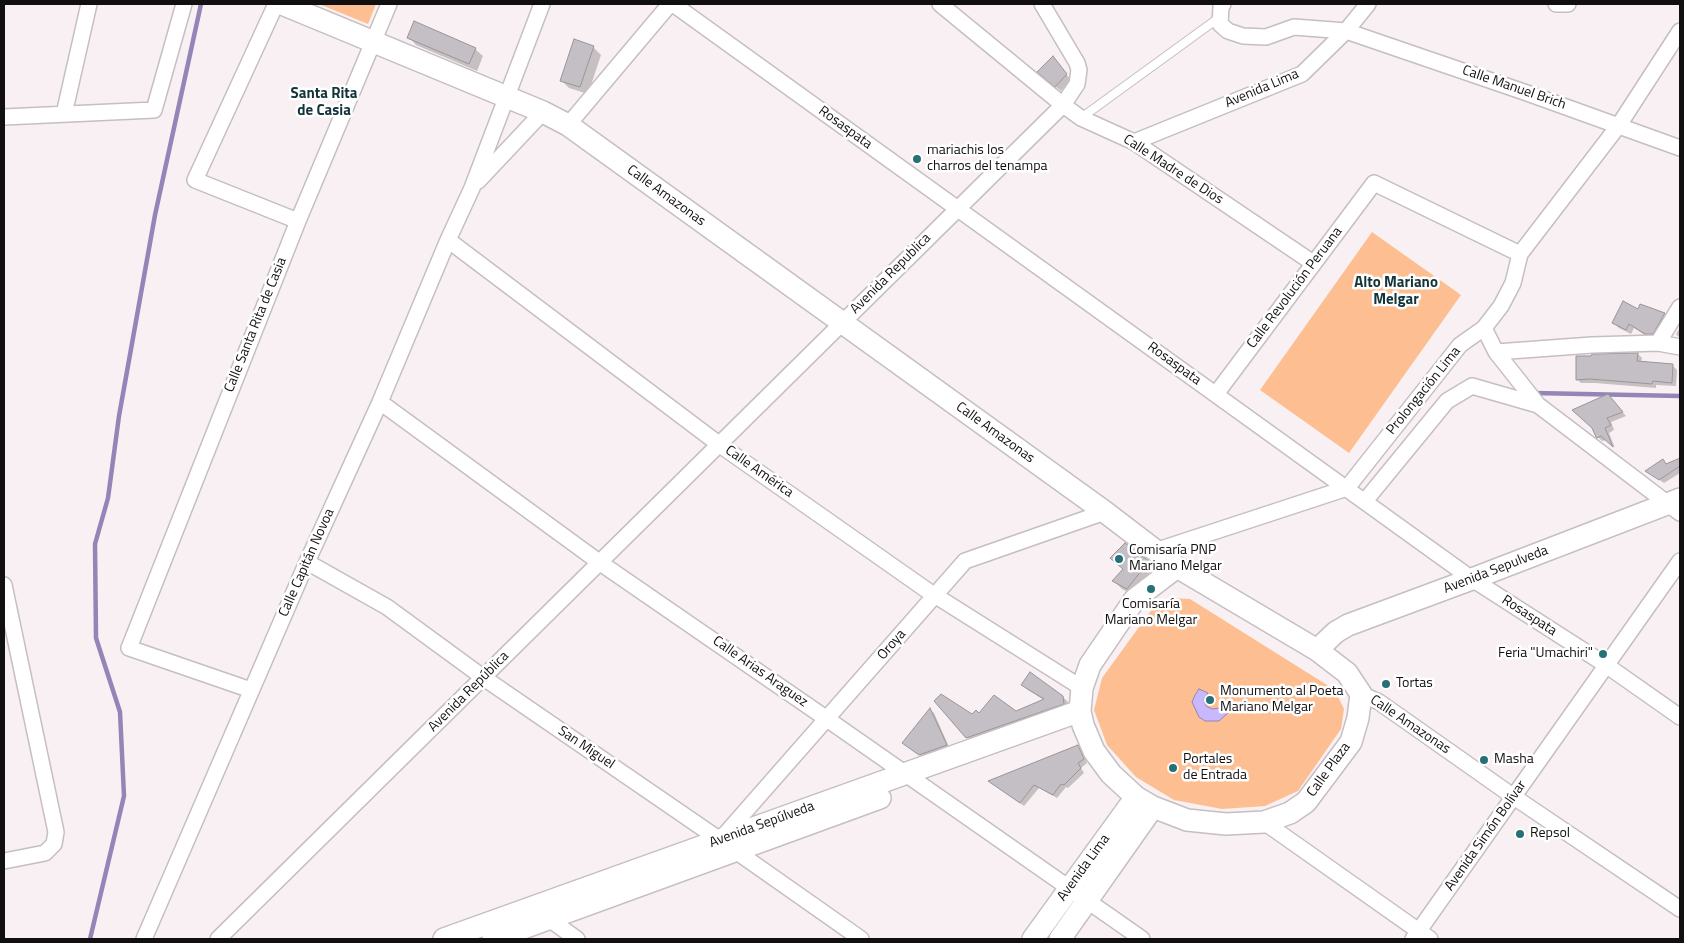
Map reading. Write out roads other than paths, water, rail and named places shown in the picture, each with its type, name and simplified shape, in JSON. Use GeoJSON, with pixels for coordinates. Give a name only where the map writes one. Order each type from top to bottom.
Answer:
{"type":"FeatureCollection","features":[{"type":"Feature","properties":{"kind":"street"},"geometry":{"type":"LineString","coordinates":[[64,114],[89,4]]}},
{"type":"Feature","properties":{"kind":"street"},"geometry":{"type":"LineString","coordinates":[[4,117],[154,110],[184,4]]}},
{"type":"Feature","properties":{"kind":"street"},"geometry":{"type":"LineString","coordinates":[[276,4],[195,180],[298,221]]}},
{"type":"Feature","properties":{"kind":"street","name":"Calle Amazonas"},"geometry":{"type":"LineString","coordinates":[[282,4],[543,112],[568,125],[1105,512],[1177,567],[1317,650],[1347,673],[1361,694],[1379,702],[1514,797],[1680,909]]}},
{"type":"Feature","properties":{"kind":"street","name":"Calle Santa Rita de Casia"},"geometry":{"type":"LineString","coordinates":[[251,690],[129,648],[298,221],[389,4]]}},
{"type":"Feature","properties":{"kind":"street","name":"Calle Capitán Novoa"},"geometry":{"type":"LineString","coordinates":[[144,939],[251,690],[380,402],[448,240],[472,188],[542,4]]}},
{"type":"Feature","properties":{"kind":"street"},"geometry":{"type":"LineString","coordinates":[[568,125],[670,4]]}},
{"type":"Feature","properties":{"kind":"street","name":"Rosaspata"},"geometry":{"type":"LineString","coordinates":[[674,4],[1472,579],[1606,665],[1680,717]]}},
{"type":"Feature","properties":{"kind":"street","name":"Calle Madre de Dios"},"geometry":{"type":"LineString","coordinates":[[940,4],[1081,118],[1134,142],[1313,263]]}},
{"type":"Feature","properties":{"kind":"street","name":"Avenida Republica"},"geometry":{"type":"LineString","coordinates":[[720,445],[1063,105],[1077,84],[1079,70],[1077,63],[1042,4]]}},
{"type":"Feature","properties":{"kind":"street","name":"Avenida Lima"},"geometry":{"type":"LineString","coordinates":[[1134,142],[1302,74],[1346,31],[1368,4]]}},
{"type":"Feature","properties":{"kind":"street"},"geometry":{"type":"LineString","coordinates":[[1556,4],[1568,4]]}},
{"type":"Feature","properties":{"kind":"street"},"geometry":{"type":"LineString","coordinates":[[1222,10],[1220,24],[1228,31],[1242,36],[1266,37],[1294,27],[1346,31]]}},
{"type":"Feature","properties":{"kind":"street","name":"Calle Manuel Brich"},"geometry":{"type":"LineString","coordinates":[[1346,31],[1619,125],[1680,148]]}},
{"type":"Feature","properties":{"kind":"street","name":"Prolongación Lima"},"geometry":{"type":"LineString","coordinates":[[1347,488],[1460,345],[1484,328],[1501,306],[1513,283],[1520,254],[1619,125],[1680,31]]}},
{"type":"Feature","properties":{"kind":"street","name":"Calle Capitán Novoa"},"geometry":{"type":"LineString","coordinates":[[472,188],[543,112]]}},
{"type":"Feature","properties":{"kind":"street","name":"Calle Revolución Peruana"},"geometry":{"type":"LineString","coordinates":[[1216,394],[1374,183],[1520,254]]}},
{"type":"Feature","properties":{"kind":"street","name":"Calle América"},"geometry":{"type":"LineString","coordinates":[[448,240],[720,445],[935,595],[1082,688]]}},
{"type":"Feature","properties":{"kind":"street"},"geometry":{"type":"LineString","coordinates":[[1658,343],[1680,307]]}},
{"type":"Feature","properties":{"kind":"street"},"geometry":{"type":"LineString","coordinates":[[1484,328],[1496,352],[1538,405],[1676,505]]}},
{"type":"Feature","properties":{"kind":"street"},"geometry":{"type":"LineString","coordinates":[[1496,352],[1592,345],[1658,343],[1680,347]]}},
{"type":"Feature","properties":{"kind":"street"},"geometry":{"type":"LineString","coordinates":[[1365,502],[1446,401],[1472,386],[1538,405]]}},
{"type":"Feature","properties":{"kind":"street","name":"Calle Arias Araguez"},"geometry":{"type":"LineString","coordinates":[[380,402],[599,562],[1142,939]]}},
{"type":"Feature","properties":{"kind":"street","name":"Avenida República"},"geometry":{"type":"LineString","coordinates":[[218,939],[720,445]]}},
{"type":"Feature","properties":{"kind":"street"},"geometry":{"type":"LineString","coordinates":[[1155,550],[1347,488]]}},
{"type":"Feature","properties":{"kind":"street","name":"Avenida Sepulveda"},"geometry":{"type":"LineString","coordinates":[[1317,650],[1336,632],[1348,625],[1676,505]]}},
{"type":"Feature","properties":{"kind":"street","name":"Oroya"},"geometry":{"type":"LineString","coordinates":[[728,846],[827,719],[965,561],[1105,512]]}},
{"type":"Feature","properties":{"kind":"street","name":"Avenida Simón Bolívar"},"geometry":{"type":"LineString","coordinates":[[1420,937],[1514,797],[1680,561]]}},
{"type":"Feature","properties":{"kind":"street","name":"San Miguel"},"geometry":{"type":"LineString","coordinates":[[307,562],[387,607],[484,678],[861,939]]}},
{"type":"Feature","properties":{"kind":"street","name":"Calle Plaza"},"geometry":{"type":"LineString","coordinates":[[1177,567],[1135,599],[1090,665],[1082,688],[1082,718],[1094,750],[1111,774],[1145,802],[1187,820],[1226,824],[1264,822],[1290,813],[1306,802],[1351,742],[1358,718],[1361,694]]}},
{"type":"Feature","properties":{"kind":"street"},"geometry":{"type":"LineString","coordinates":[[4,585],[56,832],[54,844],[45,853],[4,861]]}},
{"type":"Feature","properties":{"kind":"street","name":"Avenida Sepúlveda"},"geometry":{"type":"LineString","coordinates":[[444,939],[546,911],[1082,718]]}},
{"type":"Feature","properties":{"kind":"street","name":"Avenida Lima"},"geometry":{"type":"LineString","coordinates":[[1033,939],[1069,888],[1145,802]]}},
{"type":"Feature","properties":{"kind":"street","name":"Avenida Lima"},"geometry":{"type":"LineString","coordinates":[[1060,939],[1086,901],[1145,802]]}},
{"type":"Feature","properties":{"kind":"street"},"geometry":{"type":"LineString","coordinates":[[1264,822],[1420,937]]}},
{"type":"Feature","properties":{"kind":"street"},"geometry":{"type":"LineString","coordinates":[[546,911],[577,939]]}},
{"type":"Feature","properties":{"kind":"street","name":"Avenida Sepúlveda"},"geometry":{"type":"LineString","coordinates":[[493,939],[546,911]]}},
{"type":"Feature","properties":{"kind":"lane"},"geometry":{"type":"LineString","coordinates":[[1081,118],[1222,10]]}},
{"type":"Feature","properties":{"kind":"waterway"},"geometry":{"type":"LineString","coordinates":[[90,939],[124,796],[120,712],[96,638],[95,544],[108,498],[119,416],[155,215],[201,4]]}},
{"type":"Feature","properties":{"kind":"waterway"},"geometry":{"type":"LineString","coordinates":[[1534,393],[1680,396]]}},
{"type":"Feature","properties":{"kind":"place","name":"mariachis los charros del tenampa"},"geometry":{"type":"Point","coordinates":[917,159]}},
{"type":"Feature","properties":{"kind":"place","name":"Comisaría PNP Mariano Melgar"},"geometry":{"type":"Point","coordinates":[1119,559]}},
{"type":"Feature","properties":{"kind":"place","name":"Comisaría Mariano Melgar"},"geometry":{"type":"Point","coordinates":[1151,589]}},
{"type":"Feature","properties":{"kind":"place","name":"Feria \"Umachiri\""},"geometry":{"type":"Point","coordinates":[1603,654]}},
{"type":"Feature","properties":{"kind":"place","name":"Tortas"},"geometry":{"type":"Point","coordinates":[1386,684]}},
{"type":"Feature","properties":{"kind":"place","name":"Monumento al Poeta Mariano Melgar"},"geometry":{"type":"Point","coordinates":[1210,700]}},
{"type":"Feature","properties":{"kind":"place","name":"Masha"},"geometry":{"type":"Point","coordinates":[1484,760]}},
{"type":"Feature","properties":{"kind":"place","name":"Portales de Entrada"},"geometry":{"type":"Point","coordinates":[1173,768]}},
{"type":"Feature","properties":{"kind":"place","name":"Repsol"},"geometry":{"type":"Point","coordinates":[1520,834]}},
{"type":"Feature","properties":{"kind":"district","name":"Santa Rita de Casia"},"geometry":{"type":"Point","coordinates":[324,102]}},
{"type":"Feature","properties":{"kind":"district","name":"Alto Mariano Melgar"},"geometry":{"type":"Point","coordinates":[1396,292]}}]}
